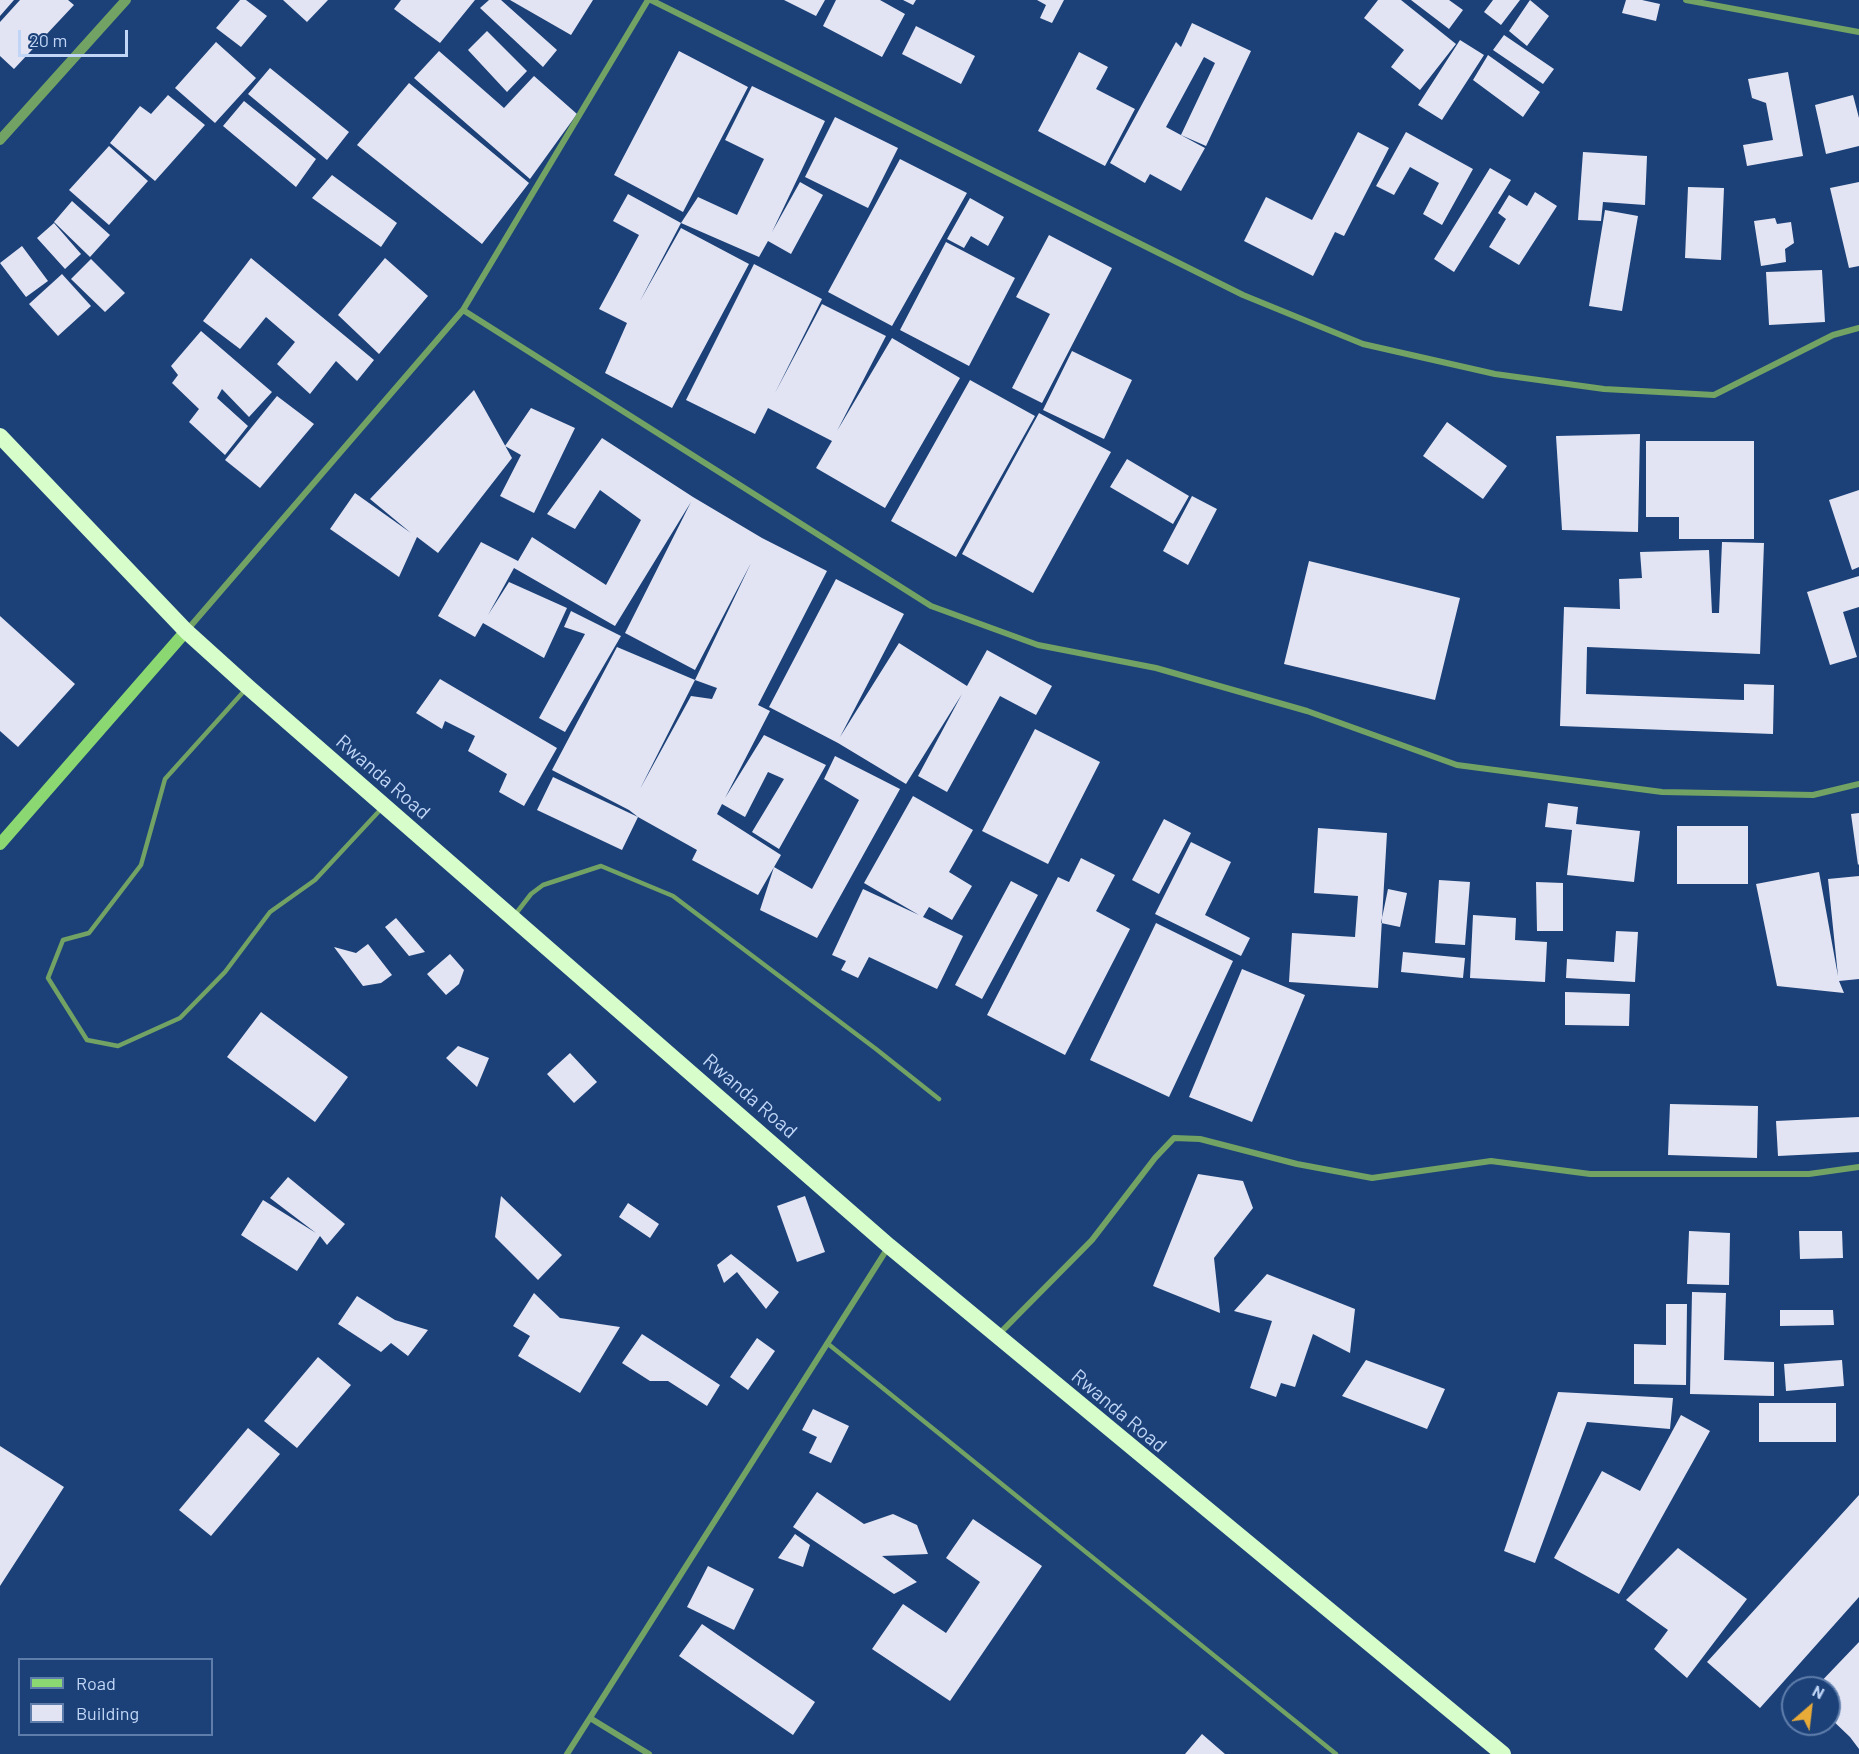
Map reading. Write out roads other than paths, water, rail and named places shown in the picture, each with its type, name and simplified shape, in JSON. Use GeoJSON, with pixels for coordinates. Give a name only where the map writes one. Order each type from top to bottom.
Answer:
{"type":"FeatureCollection","features":[{"type":"Feature","properties":{"kind":"highway","name":"Rwanda Road"},"geometry":{"type":"LineString","coordinates":[[0,436],[186,631],[383,806],[889,1246],[1503,1754]]}},
{"type":"Feature","properties":{"kind":"main road"},"geometry":{"type":"LineString","coordinates":[[0,844],[186,631]]}},
{"type":"Feature","properties":{"kind":"street"},"geometry":{"type":"LineString","coordinates":[[0,140],[126,0]]}},
{"type":"Feature","properties":{"kind":"street"},"geometry":{"type":"LineString","coordinates":[[186,631],[463,310],[650,0],[1243,296],[1363,344],[1496,374],[1604,389],[1713,395],[1833,335],[1859,328]]}},
{"type":"Feature","properties":{"kind":"street"},"geometry":{"type":"LineString","coordinates":[[1686,0],[1859,32]]}},
{"type":"Feature","properties":{"kind":"street"},"geometry":{"type":"LineString","coordinates":[[463,310],[931,606],[1038,645],[1156,668],[1296,708],[1457,765],[1662,792],[1813,795],[1859,784]]}},
{"type":"Feature","properties":{"kind":"street"},"geometry":{"type":"LineString","coordinates":[[997,1337],[1092,1240],[1155,1158],[1174,1138],[1200,1139],[1297,1164],[1372,1178],[1491,1161],[1590,1174],[1809,1174],[1859,1167]]}},
{"type":"Feature","properties":{"kind":"street"},"geometry":{"type":"LineString","coordinates":[[567,1754],[889,1246]]}},
{"type":"Feature","properties":{"kind":"street"},"geometry":{"type":"LineString","coordinates":[[590,1718],[649,1754]]}},
{"type":"Feature","properties":{"kind":"lane"},"geometry":{"type":"LineString","coordinates":[[248,687],[165,779],[141,865],[89,933],[63,940],[48,978],[87,1040],[118,1046],[180,1018],[225,972],[270,912],[315,880],[383,806]]}},
{"type":"Feature","properties":{"kind":"lane"},"geometry":{"type":"LineString","coordinates":[[513,918],[531,894],[543,885],[601,866],[673,896],[876,1048],[939,1099]]}},
{"type":"Feature","properties":{"kind":"lane"},"geometry":{"type":"LineString","coordinates":[[827,1343],[1336,1754]]}}]}
